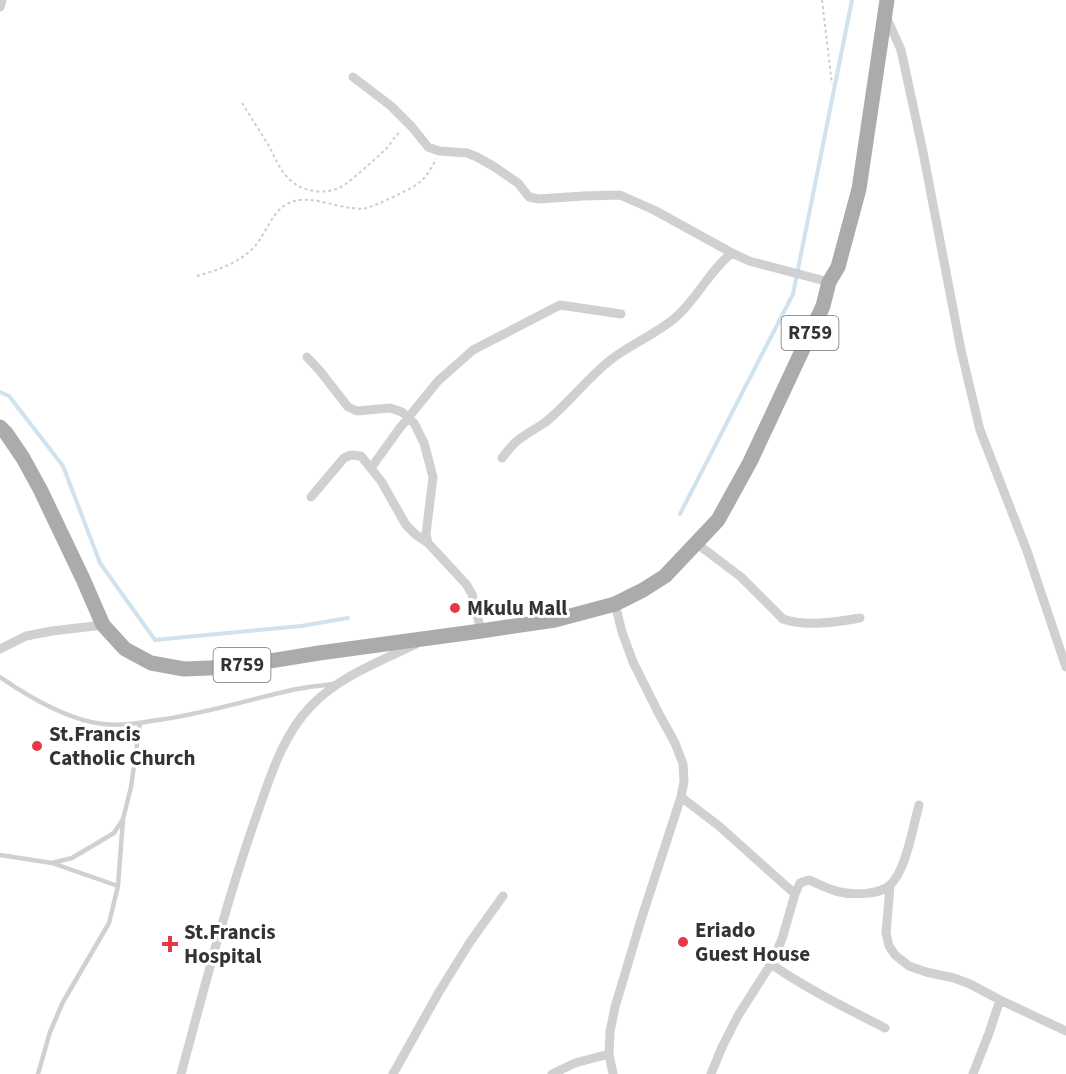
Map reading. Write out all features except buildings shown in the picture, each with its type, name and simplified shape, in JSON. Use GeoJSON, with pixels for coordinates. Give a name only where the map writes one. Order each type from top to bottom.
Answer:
{"type":"FeatureCollection","features":[{"type":"Feature","properties":{"kind":"main road","name":"R759"},"geometry":{"type":"LineString","coordinates":[[0,427],[23,458],[40,489],[103,625],[125,649],[151,663],[184,669],[234,667],[555,620],[615,604],[665,576],[718,520],[750,462],[823,306],[829,282],[838,267],[859,189],[887,0]]}},
{"type":"Feature","properties":{"kind":"street"},"geometry":{"type":"LineString","coordinates":[[0,7],[2,0]]}},
{"type":"Feature","properties":{"kind":"street"},"geometry":{"type":"LineString","coordinates":[[886,16],[901,50],[961,350],[980,430],[1027,551],[1066,667]]}},
{"type":"Feature","properties":{"kind":"street"},"geometry":{"type":"LineString","coordinates":[[353,77],[391,106],[428,147],[477,157],[511,177],[532,199],[620,195],[654,210],[749,261],[829,282]]}},
{"type":"Feature","properties":{"kind":"street"},"geometry":{"type":"LineString","coordinates":[[502,458],[518,440],[546,422],[592,375],[615,357],[674,319],[686,308],[719,264],[732,253]]}},
{"type":"Feature","properties":{"kind":"street"},"geometry":{"type":"LineString","coordinates":[[371,468],[438,381],[473,350],[560,305],[621,314]]}},
{"type":"Feature","properties":{"kind":"street"},"geometry":{"type":"LineString","coordinates":[[307,357],[348,407],[357,411],[390,408],[402,412],[414,423],[419,431],[433,477],[426,534],[428,543]]}},
{"type":"Feature","properties":{"kind":"street"},"geometry":{"type":"LineString","coordinates":[[311,498],[344,458],[351,455],[361,456],[381,481],[406,525],[428,543],[466,584],[472,594],[481,631]]}},
{"type":"Feature","properties":{"kind":"street"},"geometry":{"type":"LineString","coordinates":[[696,543],[741,577],[783,619],[790,622],[832,623],[860,618]]}},
{"type":"Feature","properties":{"kind":"street"},"geometry":{"type":"LineString","coordinates":[[613,1074],[609,1054],[615,1007],[681,797],[684,781],[683,764],[679,753],[633,662],[615,604]]}},
{"type":"Feature","properties":{"kind":"street"},"geometry":{"type":"LineString","coordinates":[[0,649],[27,636],[103,625]]}},
{"type":"Feature","properties":{"kind":"street"},"geometry":{"type":"LineString","coordinates":[[181,1074],[232,891],[280,753],[293,729],[310,707],[337,683],[429,638]]}},
{"type":"Feature","properties":{"kind":"street"},"geometry":{"type":"LineString","coordinates":[[681,797],[719,826],[795,894]]}},
{"type":"Feature","properties":{"kind":"street"},"geometry":{"type":"LineString","coordinates":[[919,805],[905,858],[890,886],[886,933],[889,946],[895,955],[909,966],[970,984],[1066,1031]]}},
{"type":"Feature","properties":{"kind":"street"},"geometry":{"type":"LineString","coordinates":[[711,1074],[739,1014],[771,964],[782,939],[800,883],[809,880],[838,892],[860,894],[890,886]]}},
{"type":"Feature","properties":{"kind":"street"},"geometry":{"type":"LineString","coordinates":[[393,1074],[439,992],[502,896]]}},
{"type":"Feature","properties":{"kind":"street"},"geometry":{"type":"LineString","coordinates":[[771,964],[816,993],[885,1028]]}},
{"type":"Feature","properties":{"kind":"street"},"geometry":{"type":"LineString","coordinates":[[973,1074],[1000,1000]]}},
{"type":"Feature","properties":{"kind":"street"},"geometry":{"type":"LineString","coordinates":[[552,1074],[574,1063],[609,1054]]}},
{"type":"Feature","properties":{"kind":"lane"},"geometry":{"type":"LineString","coordinates":[[0,677],[40,701],[81,720],[104,724],[140,723],[188,716],[294,690],[337,683]]}},
{"type":"Feature","properties":{"kind":"lane"},"geometry":{"type":"LineString","coordinates":[[38,1074],[50,1032],[63,1002],[109,923],[118,886],[123,819],[131,787],[140,723]]}},
{"type":"Feature","properties":{"kind":"lane"},"geometry":{"type":"LineString","coordinates":[[52,863],[72,858],[114,834],[123,819]]}},
{"type":"Feature","properties":{"kind":"lane"},"geometry":{"type":"LineString","coordinates":[[0,855],[52,863],[118,886]]}},
{"type":"Feature","properties":{"kind":"path"},"geometry":{"type":"LineString","coordinates":[[822,0],[831,84]]}},
{"type":"Feature","properties":{"kind":"path"},"geometry":{"type":"LineString","coordinates":[[242,103],[256,123],[283,172],[290,180],[318,192],[339,188],[346,184],[379,156],[397,134],[412,127]]}},
{"type":"Feature","properties":{"kind":"path"},"geometry":{"type":"LineString","coordinates":[[197,276],[234,262],[250,251],[276,213],[288,204],[309,200],[356,209],[366,208],[420,182],[432,168],[440,151]]}},
{"type":"Feature","properties":{"kind":"waterway"},"geometry":{"type":"LineString","coordinates":[[680,514],[793,294],[852,0]]}},
{"type":"Feature","properties":{"kind":"waterway"},"geometry":{"type":"LineString","coordinates":[[0,392],[9,396],[63,466],[100,563],[155,640],[301,626],[348,618]]}},
{"type":"Feature","properties":{"kind":"place","name":"Mkulu Mall"},"geometry":{"type":"Point","coordinates":[455,608]}},
{"type":"Feature","properties":{"kind":"place","name":"St.Francis Catholic Church"},"geometry":{"type":"Point","coordinates":[37,746]}},
{"type":"Feature","properties":{"kind":"place","name":"Eriado Guest House"},"geometry":{"type":"Point","coordinates":[683,942]}},
{"type":"Feature","properties":{"kind":"place","name":"St.Francis Hospital"},"geometry":{"type":"Point","coordinates":[170,944]}}]}
